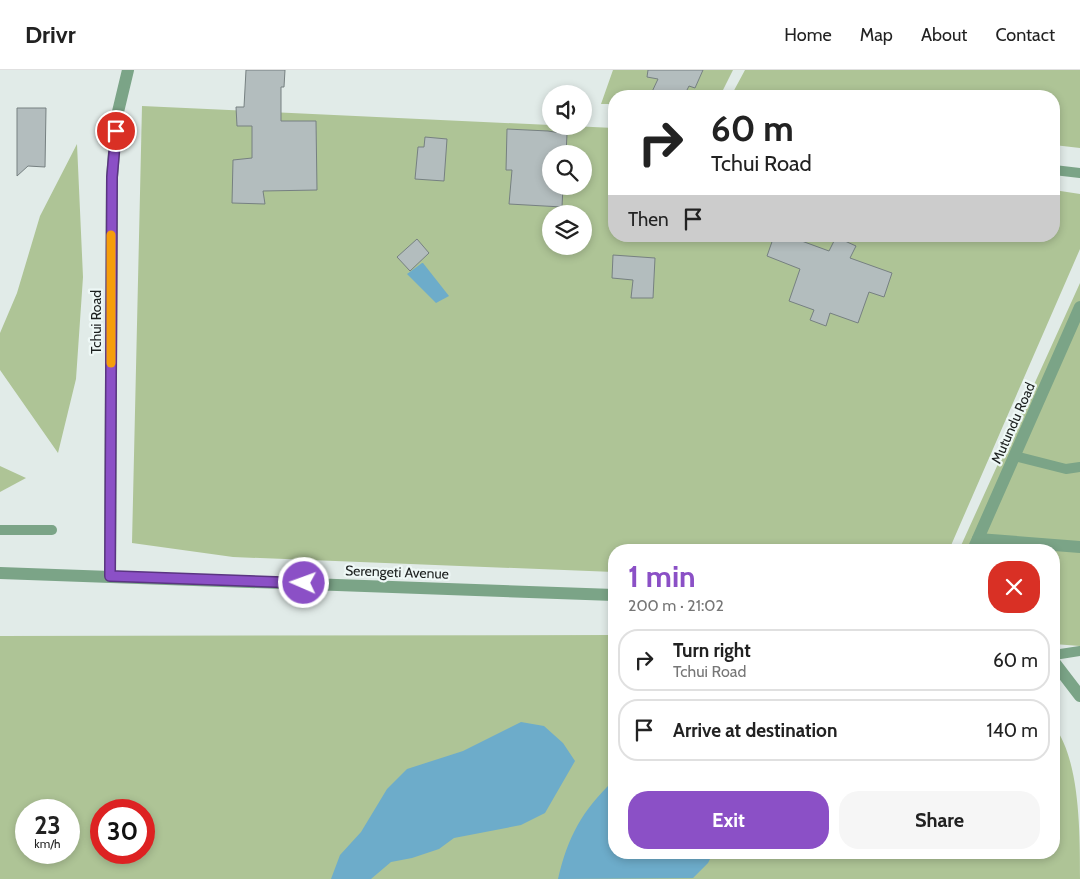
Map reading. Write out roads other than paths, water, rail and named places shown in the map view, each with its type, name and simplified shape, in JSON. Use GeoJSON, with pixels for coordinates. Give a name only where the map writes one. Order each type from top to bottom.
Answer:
{"type":"FeatureCollection","features":[{"type":"Feature","properties":{"kind":"street","name":"Tchui Road"},"geometry":{"type":"LineString","coordinates":[[110,576],[112,177],[117,116],[128,70]]}},
{"type":"Feature","properties":{"kind":"street","name":"Mutundu Road"},"geometry":{"type":"LineString","coordinates":[[976,544],[1080,307]]}},
{"type":"Feature","properties":{"kind":"street"},"geometry":{"type":"LineString","coordinates":[[1060,547],[1080,547]]}},
{"type":"Feature","properties":{"kind":"street","name":"Serengeti Avenue"},"geometry":{"type":"LineString","coordinates":[[0,573],[608,595]]}},
{"type":"Feature","properties":{"kind":"street"},"geometry":{"type":"LineString","coordinates":[[1060,670],[1080,696]]}},
{"type":"Feature","properties":{"kind":"lane"},"geometry":{"type":"LineString","coordinates":[[1060,171],[1080,173]]}},
{"type":"Feature","properties":{"kind":"lane"},"geometry":{"type":"LineString","coordinates":[[1015,456],[1066,469],[1080,466]]}},
{"type":"Feature","properties":{"kind":"lane"},"geometry":{"type":"LineString","coordinates":[[0,530],[52,530]]}},
{"type":"Feature","properties":{"kind":"lane"},"geometry":{"type":"LineString","coordinates":[[1060,654],[1080,651]]}},
{"type":"Feature","properties":{"kind":"water"},"geometry":{"type":"Polygon","coordinates":[[[422,263],[449,296],[436,303],[407,274],[422,263]]]}},
{"type":"Feature","properties":{"kind":"water"},"geometry":{"type":"Polygon","coordinates":[[[521,722],[544,726],[563,743],[575,761],[545,813],[521,825],[454,838],[439,849],[412,858],[391,862],[371,879],[331,879],[340,855],[361,832],[387,789],[407,769],[463,751],[521,722]]]}},
{"type":"Feature","properties":{"kind":"water"},"geometry":{"type":"Polygon","coordinates":[[[608,786],[608,859],[710,859],[708,863],[693,878],[558,879],[566,850],[578,825],[593,802],[608,786]]]}}]}
